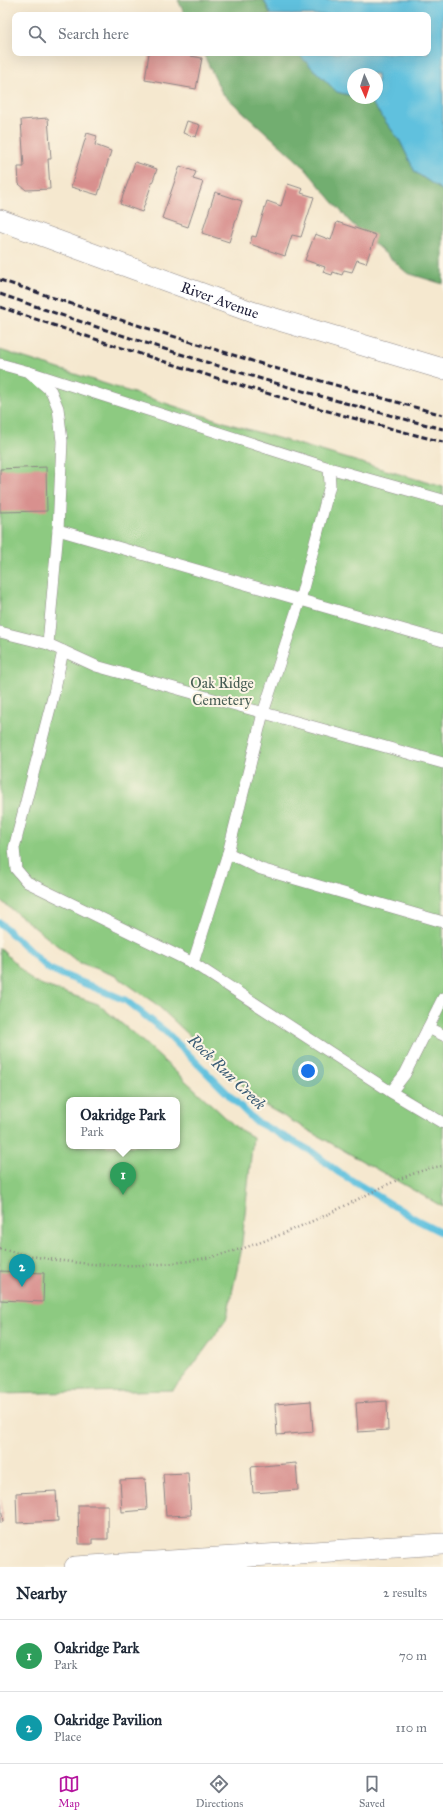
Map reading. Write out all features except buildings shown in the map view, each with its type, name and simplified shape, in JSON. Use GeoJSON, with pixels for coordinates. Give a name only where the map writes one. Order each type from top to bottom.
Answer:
{"type":"FeatureCollection","features":[{"type":"Feature","properties":{"kind":"street","name":"River Avenue"},"geometry":{"type":"LineString","coordinates":[[0,220],[252,312],[443,369]]}},
{"type":"Feature","properties":{"kind":"street"},"geometry":{"type":"LineString","coordinates":[[75,1567],[209,1563],[443,1544]]}},
{"type":"Feature","properties":{"kind":"lane"},"geometry":{"type":"LineString","coordinates":[[0,364],[329,468],[443,500]]}},
{"type":"Feature","properties":{"kind":"lane"},"geometry":{"type":"LineString","coordinates":[[29,372],[51,391],[58,408],[62,441],[58,530],[48,644]]}},
{"type":"Feature","properties":{"kind":"lane"},"geometry":{"type":"LineString","coordinates":[[193,963],[228,853],[263,713],[300,600],[330,485],[329,468]]}},
{"type":"Feature","properties":{"kind":"lane"},"geometry":{"type":"LineString","coordinates":[[58,530],[443,641]]}},
{"type":"Feature","properties":{"kind":"lane"},"geometry":{"type":"LineString","coordinates":[[0,632],[48,644],[96,666],[443,763]]}},
{"type":"Feature","properties":{"kind":"lane"},"geometry":{"type":"LineString","coordinates":[[63,650],[54,693],[14,848],[16,868],[27,882],[193,963],[391,1092],[443,1123]]}},
{"type":"Feature","properties":{"kind":"lane"},"geometry":{"type":"LineString","coordinates":[[228,853],[261,869],[443,922]]}},
{"type":"Feature","properties":{"kind":"lane"},"geometry":{"type":"LineString","coordinates":[[391,1092],[405,1074],[443,998]]}},
{"type":"Feature","properties":{"kind":"lane"},"geometry":{"type":"LineString","coordinates":[[428,1028],[443,1035]]}},
{"type":"Feature","properties":{"kind":"path"},"geometry":{"type":"LineString","coordinates":[[0,1249],[31,1256],[76,1263],[118,1265],[162,1264],[202,1259],[278,1236],[412,1174],[434,1167],[443,1166]]}},
{"type":"Feature","properties":{"kind":"green space"},"geometry":{"type":"Polygon","coordinates":[[[178,0],[264,0],[270,12],[184,12],[178,0]]]}},
{"type":"Feature","properties":{"kind":"green space"},"geometry":{"type":"Polygon","coordinates":[[[204,56],[300,56],[337,92],[347,94],[347,104],[372,104],[400,141],[415,172],[443,191],[443,284],[407,273],[350,222],[303,166],[222,93],[204,56]]]}},
{"type":"Feature","properties":{"kind":"green space","name":"Oak Ridge Cemetery"},"geometry":{"type":"Polygon","coordinates":[[[0,350],[230,424],[443,487],[443,1207],[264,1105],[156,1004],[116,976],[78,962],[0,900],[0,350]]]}},
{"type":"Feature","properties":{"kind":"green space"},"geometry":{"type":"Polygon","coordinates":[[[0,948],[34,982],[98,1004],[140,1039],[237,1128],[253,1137],[241,1252],[226,1320],[192,1367],[173,1390],[0,1394],[0,948]]]}},
{"type":"Feature","properties":{"kind":"water"},"geometry":{"type":"Polygon","coordinates":[[[264,0],[443,0],[443,191],[415,172],[400,141],[372,104],[383,104],[383,68],[347,68],[347,94],[337,92],[300,56],[431,56],[431,12],[270,12],[264,0]]]}},
{"type":"Feature","properties":{"kind":"waterway","name":"Rock Run Creek"},"geometry":{"type":"LineString","coordinates":[[0,923],[49,969],[125,1000],[166,1032],[255,1121],[311,1151],[338,1172],[417,1220],[443,1233]]}},
{"type":"Feature","properties":{"kind":"railway"},"geometry":{"type":"LineString","coordinates":[[0,280],[105,315],[278,369],[443,415]]}},
{"type":"Feature","properties":{"kind":"railway"},"geometry":{"type":"LineString","coordinates":[[0,294],[110,331],[275,383],[443,429]]}},
{"type":"Feature","properties":{"kind":"railway"},"geometry":{"type":"LineString","coordinates":[[0,307],[110,344],[275,396],[443,442]]}},
{"type":"Feature","properties":{"kind":"place","name":"Oakridge Park"},"geometry":{"type":"Point","coordinates":[123,1195]}},
{"type":"Feature","properties":{"kind":"place","name":"Oakridge Pavilion"},"geometry":{"type":"Point","coordinates":[22,1287]}}]}
